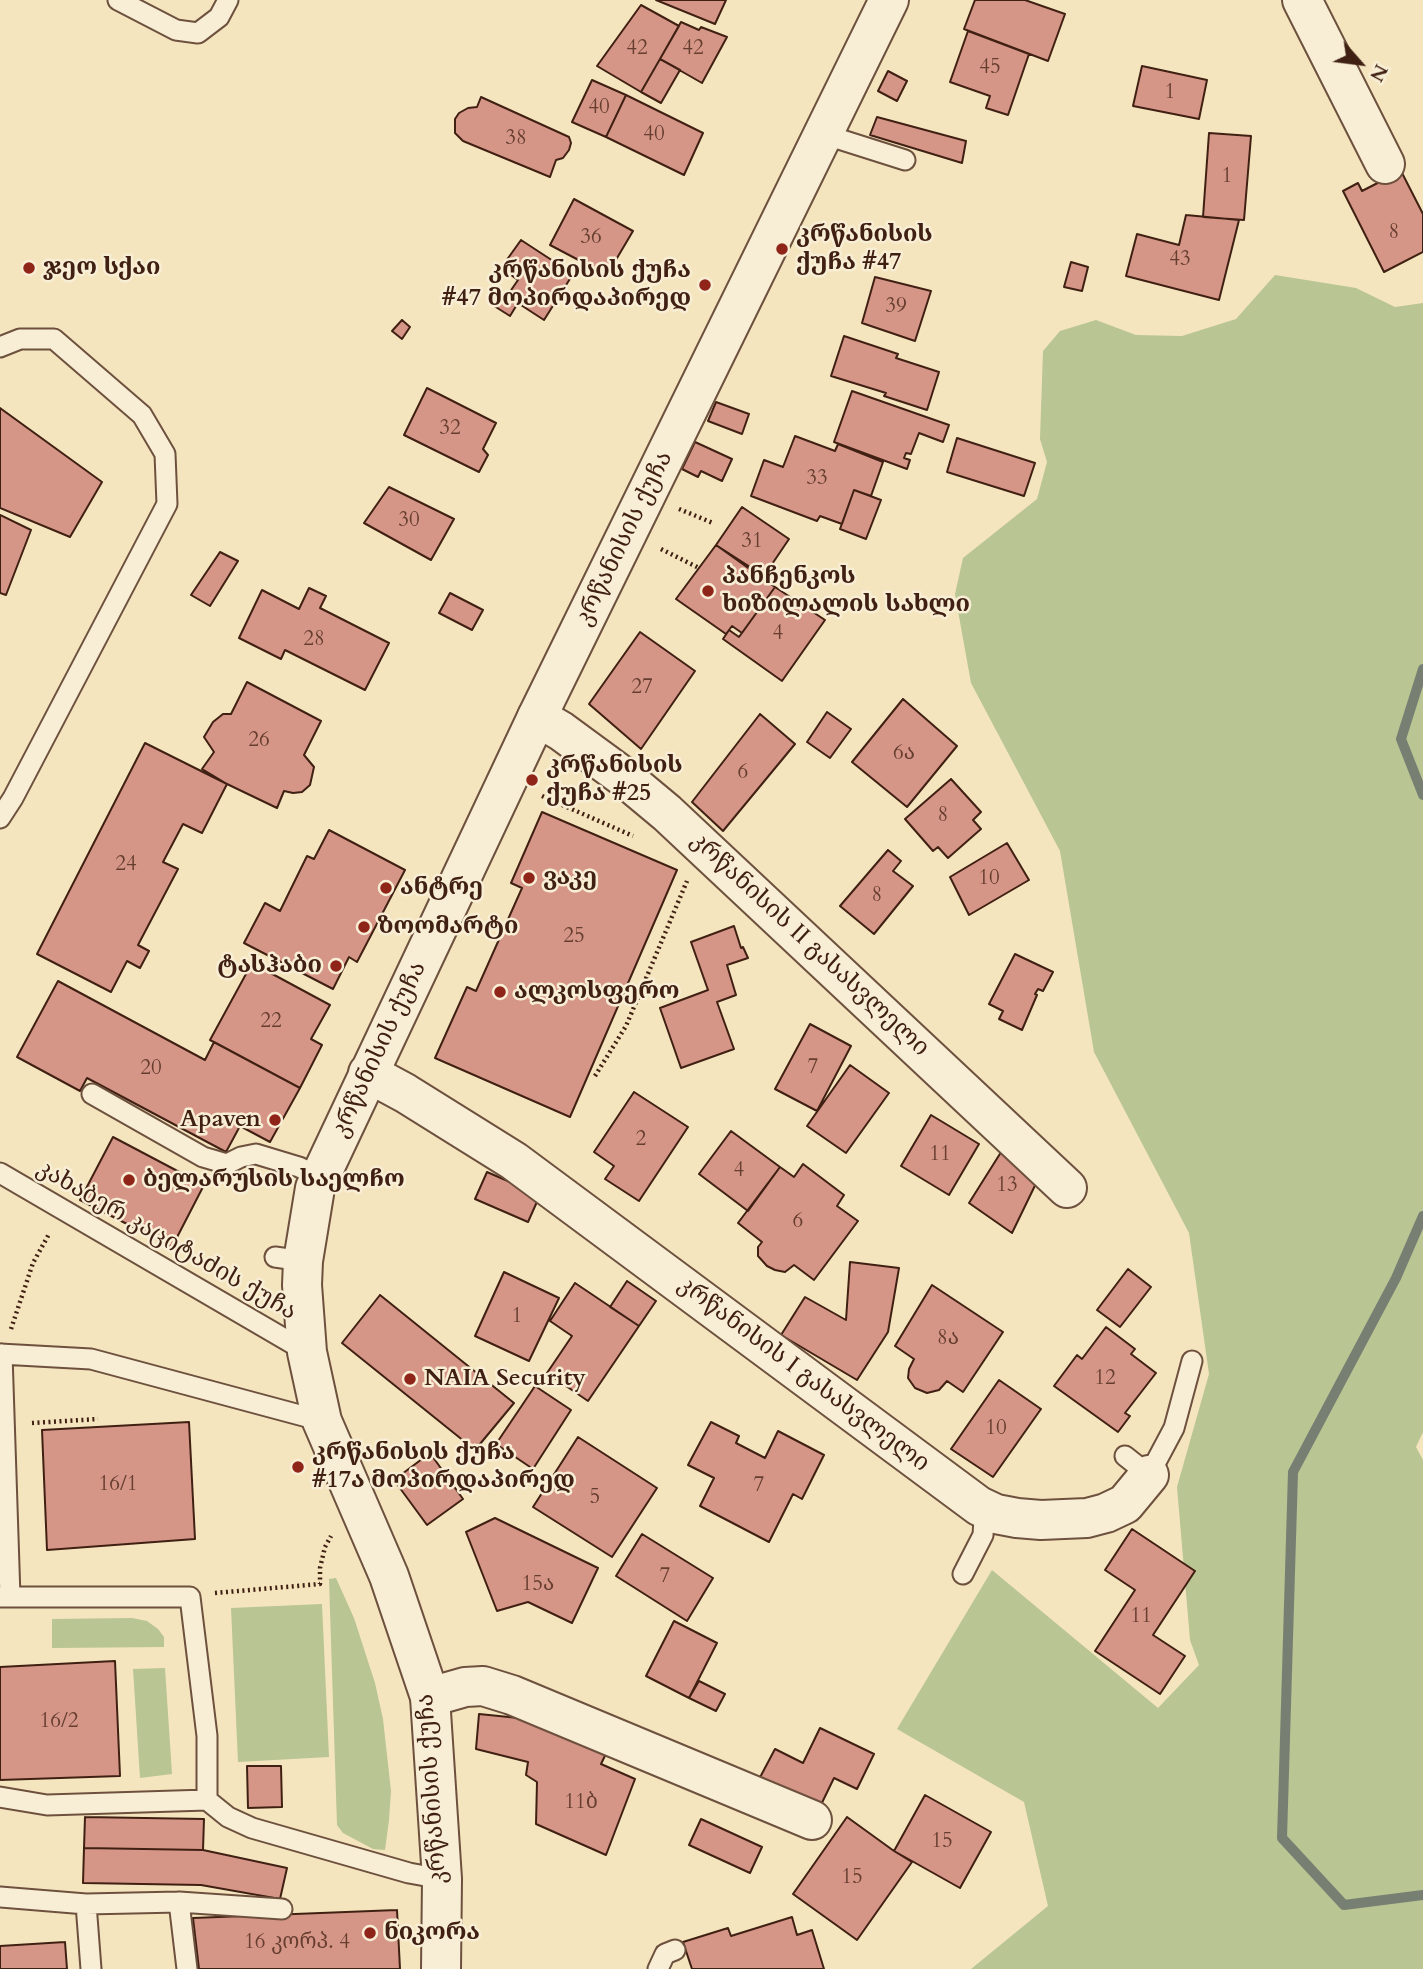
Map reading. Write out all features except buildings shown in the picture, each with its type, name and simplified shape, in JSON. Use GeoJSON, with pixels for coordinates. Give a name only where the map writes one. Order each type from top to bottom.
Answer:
{"type":"FeatureCollection","features":[{"type":"Feature","properties":{"kind":"street","name":"კრწანისის ქუჩა"},"geometry":{"type":"LineString","coordinates":[[440,1969],[442,1879],[430,1697],[389,1576],[322,1421],[307,1352],[302,1285],[289,1259],[320,1177],[537,717],[889,0]]}},
{"type":"Feature","properties":{"kind":"street"},"geometry":{"type":"LineString","coordinates":[[1302,0],[1385,164]]}},
{"type":"Feature","properties":{"kind":"street","name":"კრწანისის II გასასვლელი"},"geometry":{"type":"LineString","coordinates":[[537,717],[604,762],[667,813],[1067,1188]]}},
{"type":"Feature","properties":{"kind":"street","name":"კრწანისის I გასასვლელი"},"geometry":{"type":"LineString","coordinates":[[368,1073],[514,1161],[979,1506],[996,1514],[1041,1520],[1087,1518],[1107,1513],[1125,1504],[1137,1465]]}},
{"type":"Feature","properties":{"kind":"street"},"geometry":{"type":"LineString","coordinates":[[430,1697],[465,1687],[483,1686],[512,1695],[812,1821]]}},
{"type":"Feature","properties":{"kind":"lane"},"geometry":{"type":"LineString","coordinates":[[118,0],[176,30],[198,33],[219,17],[228,0]]}},
{"type":"Feature","properties":{"kind":"lane"},"geometry":{"type":"LineString","coordinates":[[823,134],[905,160]]}},
{"type":"Feature","properties":{"kind":"lane"},"geometry":{"type":"LineString","coordinates":[[0,347],[20,339],[54,339],[142,415],[165,454],[167,503],[13,798],[0,818]]}},
{"type":"Feature","properties":{"kind":"lane"},"geometry":{"type":"LineString","coordinates":[[92,1094],[203,1157],[227,1164],[256,1154],[299,1167],[320,1177]]}},
{"type":"Feature","properties":{"kind":"lane","name":"კახაბერ კაციტაძის ქუჩა"},"geometry":{"type":"LineString","coordinates":[[0,1173],[307,1352]]}},
{"type":"Feature","properties":{"kind":"lane"},"geometry":{"type":"LineString","coordinates":[[207,1800],[206,1736],[190,1597],[5,1597],[1,1354],[91,1359],[322,1421]]}},
{"type":"Feature","properties":{"kind":"lane","name":"კრწანისის I გასასვლელი"},"geometry":{"type":"LineString","coordinates":[[1137,1465],[1174,1428],[1192,1362]]}},
{"type":"Feature","properties":{"kind":"lane"},"geometry":{"type":"LineString","coordinates":[[963,1574],[983,1535],[984,1520],[979,1506]]}},
{"type":"Feature","properties":{"kind":"lane"},"geometry":{"type":"LineString","coordinates":[[0,1797],[47,1805],[207,1800],[228,1817],[252,1828],[409,1873],[442,1879]]}},
{"type":"Feature","properties":{"kind":"lane"},"geometry":{"type":"LineString","coordinates":[[0,1897],[86,1904],[179,1902],[282,1909]]}},
{"type":"Feature","properties":{"kind":"lane"},"geometry":{"type":"LineString","coordinates":[[179,1902],[187,1969]]}},
{"type":"Feature","properties":{"kind":"lane"},"geometry":{"type":"LineString","coordinates":[[86,1904],[91,1969]]}},
{"type":"Feature","properties":{"kind":"lane"},"geometry":{"type":"LineString","coordinates":[[658,1969],[665,1954],[675,1950]]}},
{"type":"Feature","properties":{"kind":"path"},"geometry":{"type":"LineString","coordinates":[[678,508],[713,523]]}},
{"type":"Feature","properties":{"kind":"path"},"geometry":{"type":"LineString","coordinates":[[658,548],[699,568]]}},
{"type":"Feature","properties":{"kind":"path"},"geometry":{"type":"LineString","coordinates":[[534,793],[643,840]]}},
{"type":"Feature","properties":{"kind":"path"},"geometry":{"type":"LineString","coordinates":[[595,1076],[626,1026],[689,871]]}},
{"type":"Feature","properties":{"kind":"path"},"geometry":{"type":"LineString","coordinates":[[1,1354],[33,1263],[62,1208]]}},
{"type":"Feature","properties":{"kind":"path"},"geometry":{"type":"LineString","coordinates":[[4,1424],[98,1419]]}},
{"type":"Feature","properties":{"kind":"path"},"geometry":{"type":"LineString","coordinates":[[190,1597],[320,1584],[320,1568],[325,1547],[337,1525]]}},
{"type":"Feature","properties":{"kind":"green space"},"geometry":{"type":"Polygon","coordinates":[[[1275,275],[1356,288],[1395,307],[1423,303],[1423,1432],[1416,1447],[1423,1460],[1423,1969],[971,1969],[1048,1906],[1024,1802],[897,1729],[992,1570],[1158,1708],[1199,1665],[1190,1640],[1177,1487],[1209,1374],[1189,1233],[1094,1052],[1060,851],[971,683],[955,594],[963,558],[1037,499],[1047,462],[1040,439],[1043,351],[1060,331],[1096,320],[1136,335],[1182,336],[1236,319],[1275,275]]]}},
{"type":"Feature","properties":{"kind":"green space"},"geometry":{"type":"Polygon","coordinates":[[[336,1578],[354,1618],[375,1683],[383,1719],[391,1791],[385,1850],[373,1849],[343,1833],[337,1825],[329,1579],[336,1578]]]}},
{"type":"Feature","properties":{"kind":"green space"},"geometry":{"type":"Polygon","coordinates":[[[322,1604],[329,1757],[238,1762],[231,1608],[322,1604]]]}},
{"type":"Feature","properties":{"kind":"green space"},"geometry":{"type":"Polygon","coordinates":[[[132,1618],[147,1621],[158,1629],[164,1637],[164,1647],[52,1648],[52,1619],[132,1618]]]}},
{"type":"Feature","properties":{"kind":"green space"},"geometry":{"type":"Polygon","coordinates":[[[165,1668],[172,1774],[140,1778],[133,1669],[165,1668]]]}},
{"type":"Feature","properties":{"kind":"waterway"},"geometry":{"type":"LineString","coordinates":[[1423,669],[1401,739],[1423,795]]}},
{"type":"Feature","properties":{"kind":"waterway"},"geometry":{"type":"LineString","coordinates":[[1423,1216],[1396,1278],[1293,1472],[1282,1838],[1344,1905],[1423,1895]]}},
{"type":"Feature","properties":{"kind":"place","name":"კრწანისის ქუჩა #47"},"geometry":{"type":"Point","coordinates":[782,249]}},
{"type":"Feature","properties":{"kind":"place","name":"ჯეო სქაი"},"geometry":{"type":"Point","coordinates":[29,268]}},
{"type":"Feature","properties":{"kind":"place","name":"კრწანისის ქუჩა #47 მოპირდაპირედ"},"geometry":{"type":"Point","coordinates":[705,285]}},
{"type":"Feature","properties":{"kind":"place","name":"პანჩენკოს ხიზილალის სახლი"},"geometry":{"type":"Point","coordinates":[708,591]}},
{"type":"Feature","properties":{"kind":"place","name":"კრწანისის ქუჩა #25"},"geometry":{"type":"Point","coordinates":[532,780]}},
{"type":"Feature","properties":{"kind":"place","name":"ვაკე"},"geometry":{"type":"Point","coordinates":[529,878]}},
{"type":"Feature","properties":{"kind":"place","name":"ანტრე"},"geometry":{"type":"Point","coordinates":[386,888]}},
{"type":"Feature","properties":{"kind":"place","name":"ზოომარტი"},"geometry":{"type":"Point","coordinates":[364,927]}},
{"type":"Feature","properties":{"kind":"place","name":"ტასჰაბი"},"geometry":{"type":"Point","coordinates":[336,966]}},
{"type":"Feature","properties":{"kind":"place","name":"ალკოსფერო"},"geometry":{"type":"Point","coordinates":[500,992]}},
{"type":"Feature","properties":{"kind":"place","name":"Apaven"},"geometry":{"type":"Point","coordinates":[275,1120]}},
{"type":"Feature","properties":{"kind":"place","name":"ბელარუსის საელჩო"},"geometry":{"type":"Point","coordinates":[129,1180]}},
{"type":"Feature","properties":{"kind":"place","name":"NAIA Security"},"geometry":{"type":"Point","coordinates":[410,1379]}},
{"type":"Feature","properties":{"kind":"place","name":"კრწანისის ქუჩა #17ა მოპირდაპირედ"},"geometry":{"type":"Point","coordinates":[298,1467]}},
{"type":"Feature","properties":{"kind":"place","name":"ნიკორა"},"geometry":{"type":"Point","coordinates":[370,1933]}}]}
